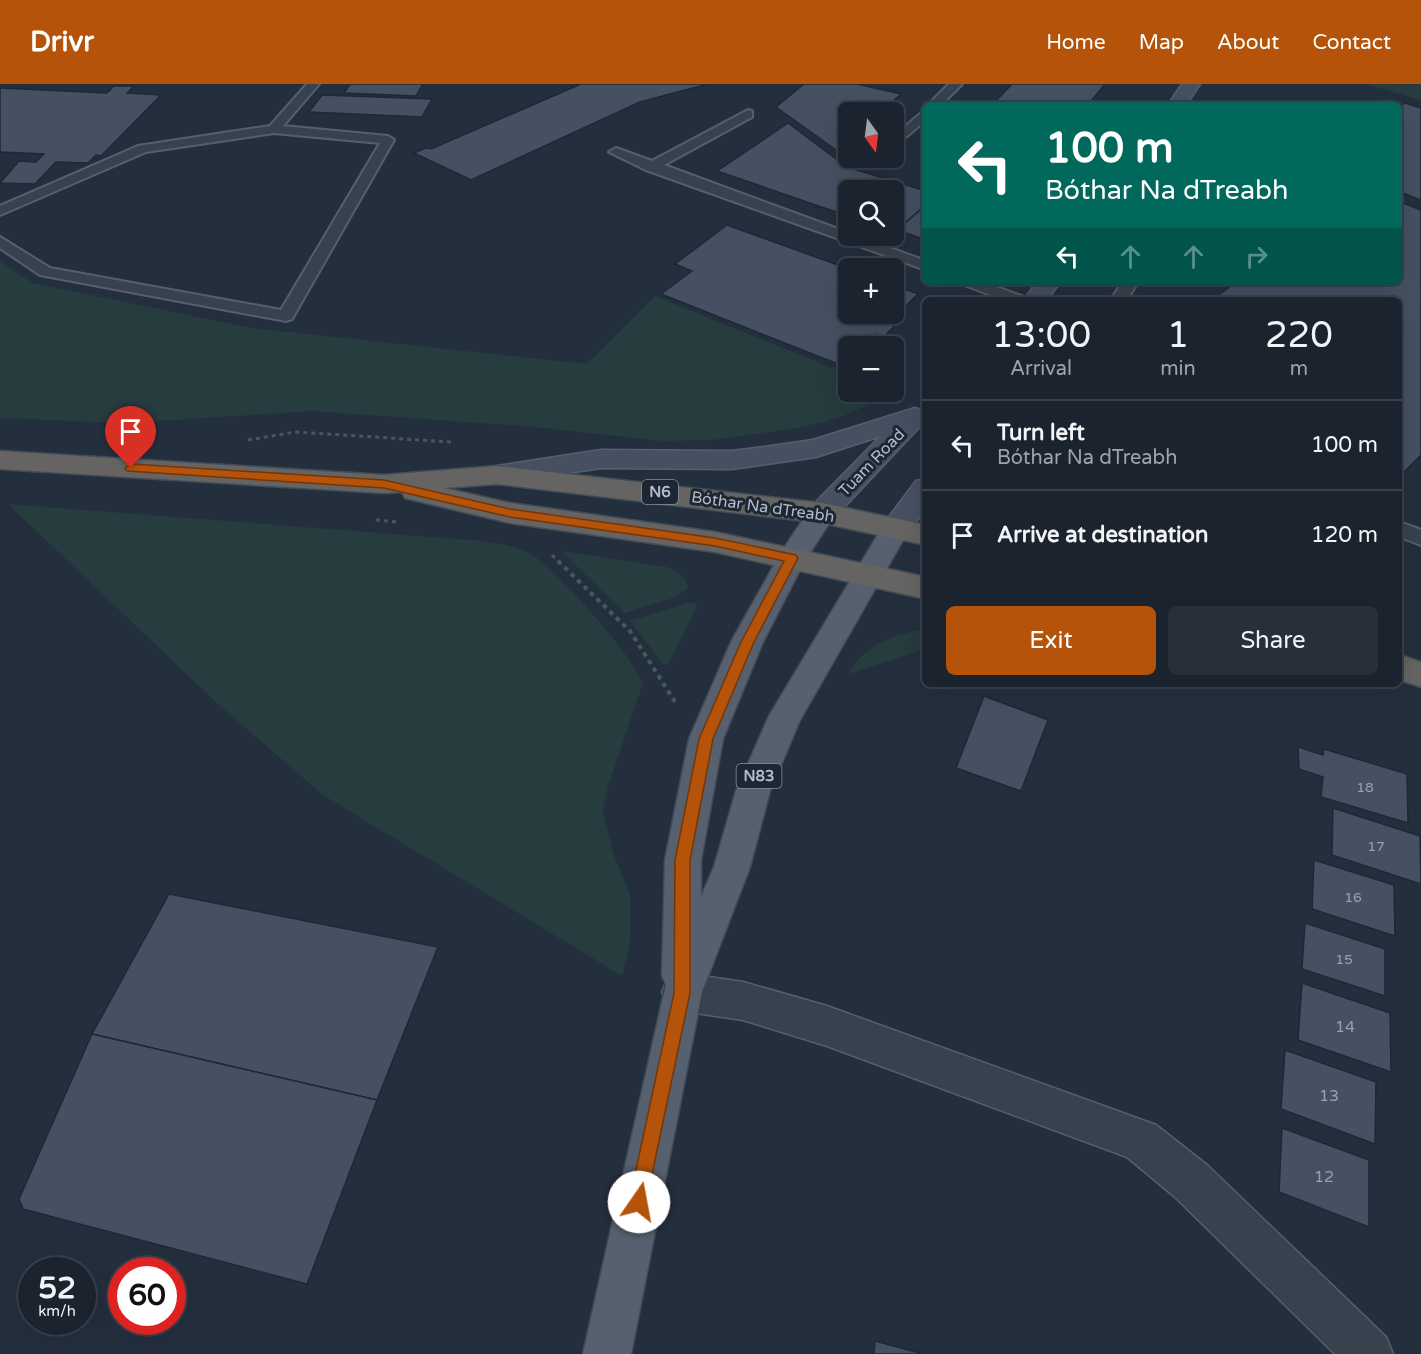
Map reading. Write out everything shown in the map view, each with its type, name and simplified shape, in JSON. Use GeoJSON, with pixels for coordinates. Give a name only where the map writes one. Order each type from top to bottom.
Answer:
{"type":"FeatureCollection","features":[{"type":"Feature","properties":{"kind":"highway","name":"Bóthar Na dTreabh"},"geometry":{"type":"LineString","coordinates":[[0,460],[384,484],[497,475],[822,513],[922,534]]}},
{"type":"Feature","properties":{"kind":"highway","name":"Bóthar Na dTreabh"},"geometry":{"type":"LineString","coordinates":[[384,484],[510,513],[715,542],[922,587]]}},
{"type":"Feature","properties":{"kind":"highway"},"geometry":{"type":"LineString","coordinates":[[1402,668],[1421,676]]}},
{"type":"Feature","properties":{"kind":"highway"},"geometry":{"type":"LineString","coordinates":[[1402,675],[1421,676]]}},
{"type":"Feature","properties":{"kind":"main road"},"geometry":{"type":"LineString","coordinates":[[1179,102],[1191,84]]}},
{"type":"Feature","properties":{"kind":"main road"},"geometry":{"type":"LineString","coordinates":[[1037,297],[1047,285]]}},
{"type":"Feature","properties":{"kind":"main road"},"geometry":{"type":"LineString","coordinates":[[497,475],[601,459],[732,460],[771,455],[816,448],[920,411]]}},
{"type":"Feature","properties":{"kind":"main road","name":"Tuam Road"},"geometry":{"type":"LineString","coordinates":[[682,993],[683,860],[706,739],[747,642],[792,558],[822,513],[920,411]]}},
{"type":"Feature","properties":{"kind":"main road","name":"Tuam Road"},"geometry":{"type":"LineString","coordinates":[[607,1354],[682,993],[732,867],[753,791],[784,716],[896,528],[922,493]]}},
{"type":"Feature","properties":{"kind":"street"},"geometry":{"type":"LineString","coordinates":[[682,993],[743,1001],[827,1026],[1141,1140],[1191,1181],[1369,1354]]}},
{"type":"Feature","properties":{"kind":"lane"},"geometry":{"type":"LineString","coordinates":[[274,129],[313,84]]}},
{"type":"Feature","properties":{"kind":"lane"},"geometry":{"type":"LineString","coordinates":[[937,102],[956,84]]}},
{"type":"Feature","properties":{"kind":"lane"},"geometry":{"type":"LineString","coordinates":[[651,166],[748,114]]}},
{"type":"Feature","properties":{"kind":"lane"},"geometry":{"type":"LineString","coordinates":[[904,134],[922,117]]}},
{"type":"Feature","properties":{"kind":"lane"},"geometry":{"type":"LineString","coordinates":[[0,211],[143,149],[274,129],[388,140],[286,316],[45,272],[0,241]]}},
{"type":"Feature","properties":{"kind":"lane"},"geometry":{"type":"LineString","coordinates":[[616,152],[922,265]]}},
{"type":"Feature","properties":{"kind":"lane"},"geometry":{"type":"LineString","coordinates":[[977,285],[1010,297]]}},
{"type":"Feature","properties":{"kind":"lane"},"geometry":{"type":"LineString","coordinates":[[1402,529],[1421,538]]}},
{"type":"Feature","properties":{"kind":"path"},"geometry":{"type":"LineString","coordinates":[[366,520],[402,522]]}},
{"type":"Feature","properties":{"kind":"path"},"geometry":{"type":"LineString","coordinates":[[549,551],[630,631],[682,713]]}},
{"type":"Feature","properties":{"kind":"green space"},"geometry":{"type":"Polygon","coordinates":[[[1364,84],[1421,84],[1421,100],[1364,84]]]}},
{"type":"Feature","properties":{"kind":"green space"},"geometry":{"type":"Polygon","coordinates":[[[0,261],[32,283],[252,328],[587,364],[655,296],[838,371],[838,402],[874,402],[839,418],[798,428],[712,440],[662,441],[535,427],[314,411],[124,423],[0,418],[0,261]]]}},
{"type":"Feature","properties":{"kind":"green space"},"geometry":{"type":"Polygon","coordinates":[[[8,504],[482,541],[519,549],[542,562],[575,594],[610,634],[643,683],[608,786],[603,811],[613,853],[630,894],[630,943],[622,976],[323,795],[218,704],[8,504]]]}},
{"type":"Feature","properties":{"kind":"green space"},"geometry":{"type":"Polygon","coordinates":[[[561,551],[667,567],[684,577],[688,588],[676,597],[625,613],[561,551]]]}},
{"type":"Feature","properties":{"kind":"green space"},"geometry":{"type":"Polygon","coordinates":[[[687,603],[695,603],[697,607],[669,663],[664,665],[630,621],[687,603]]]}},
{"type":"Feature","properties":{"kind":"green space"},"geometry":{"type":"Polygon","coordinates":[[[922,630],[922,650],[848,674],[854,664],[871,648],[891,637],[922,630]]]}},
{"type":"Feature","properties":{"kind":"building"},"geometry":{"type":"Polygon","coordinates":[[[350,84],[423,84],[416,96],[344,93],[350,84]]]}},
{"type":"Feature","properties":{"kind":"building"},"geometry":{"type":"Polygon","coordinates":[[[581,84],[708,84],[640,102],[471,180],[414,153],[426,148],[431,149],[581,84]]]}},
{"type":"Feature","properties":{"kind":"building"},"geometry":{"type":"Polygon","coordinates":[[[804,84],[857,84],[901,94],[892,102],[838,102],[838,151],[776,107],[804,84]]]}},
{"type":"Feature","properties":{"kind":"building"},"geometry":{"type":"Polygon","coordinates":[[[1012,84],[1105,84],[1090,102],[995,102],[1012,84]]]}},
{"type":"Feature","properties":{"kind":"building"},"geometry":{"type":"Polygon","coordinates":[[[114,86],[134,86],[127,93],[161,95],[101,156],[96,155],[88,163],[56,162],[35,184],[0,183],[19,161],[36,162],[44,154],[0,152],[0,88],[107,93],[114,86]]]}},
{"type":"Feature","properties":{"kind":"building"},"geometry":{"type":"Polygon","coordinates":[[[322,95],[432,99],[422,117],[309,112],[322,95]]]}},
{"type":"Feature","properties":{"kind":"building"},"geometry":{"type":"Polygon","coordinates":[[[1405,103],[1421,108],[1421,200],[1402,193],[1402,105],[1405,103]]]}},
{"type":"Feature","properties":{"kind":"building"},"geometry":{"type":"Polygon","coordinates":[[[788,123],[838,160],[838,168],[850,168],[890,180],[838,180],[838,213],[717,171],[788,123]]]}},
{"type":"Feature","properties":{"kind":"building"},"geometry":{"type":"Polygon","coordinates":[[[904,184],[922,190],[922,208],[904,224],[904,184]]]}},
{"type":"Feature","properties":{"kind":"building"},"geometry":{"type":"Polygon","coordinates":[[[1402,203],[1421,210],[1421,455],[1402,474],[1402,297],[1215,297],[1233,285],[1402,285],[1402,203]]]}},
{"type":"Feature","properties":{"kind":"building"},"geometry":{"type":"Polygon","coordinates":[[[922,208],[922,239],[904,232],[904,224],[922,208]]]}},
{"type":"Feature","properties":{"kind":"building"},"geometry":{"type":"Polygon","coordinates":[[[727,225],[838,265],[838,324],[897,324],[884,336],[877,334],[875,336],[838,336],[838,364],[661,294],[692,271],[675,264],[727,225]]]}},
{"type":"Feature","properties":{"kind":"building"},"geometry":{"type":"Polygon","coordinates":[[[904,289],[918,294],[904,308],[904,289]]]}},
{"type":"Feature","properties":{"kind":"building"},"geometry":{"type":"Polygon","coordinates":[[[984,696],[1048,720],[1021,791],[956,768],[984,696]]]}},
{"type":"Feature","properties":{"kind":"building"},"geometry":{"type":"Polygon","coordinates":[[[1298,747],[1323,755],[1324,749],[1407,774],[1408,823],[1321,797],[1323,777],[1299,769],[1298,747]]]}},
{"type":"Feature","properties":{"kind":"building"},"geometry":{"type":"Polygon","coordinates":[[[1333,808],[1420,836],[1421,884],[1332,855],[1333,808]]]}},
{"type":"Feature","properties":{"kind":"building"},"geometry":{"type":"Polygon","coordinates":[[[1314,860],[1394,885],[1395,936],[1312,909],[1314,860]]]}},
{"type":"Feature","properties":{"kind":"building"},"geometry":{"type":"Polygon","coordinates":[[[169,894],[438,947],[377,1100],[92,1034],[169,894]]]}},
{"type":"Feature","properties":{"kind":"building"},"geometry":{"type":"Polygon","coordinates":[[[1305,923],[1385,949],[1385,996],[1302,969],[1305,923]]]}},
{"type":"Feature","properties":{"kind":"building"},"geometry":{"type":"Polygon","coordinates":[[[1302,983],[1390,1013],[1391,1072],[1298,1040],[1302,983]]]}},
{"type":"Feature","properties":{"kind":"building"},"geometry":{"type":"Polygon","coordinates":[[[92,1034],[377,1100],[307,1284],[23,1209],[19,1199],[92,1034]]]}},
{"type":"Feature","properties":{"kind":"building"},"geometry":{"type":"Polygon","coordinates":[[[1285,1050],[1376,1082],[1375,1144],[1281,1109],[1285,1050]]]}},
{"type":"Feature","properties":{"kind":"building"},"geometry":{"type":"Polygon","coordinates":[[[1282,1128],[1369,1160],[1369,1227],[1279,1192],[1282,1128]]]}},
{"type":"Feature","properties":{"kind":"building"},"geometry":{"type":"Polygon","coordinates":[[[875,1341],[923,1354],[874,1354],[875,1341]]]}},
{"type":"Feature","properties":{"kind":"route"},"geometry":{"type":"LineString","coordinates":[[131,468],[384,484],[510,513],[715,542],[792,558],[747,642],[706,739],[683,860],[682,993],[639,1202]]}}]}
